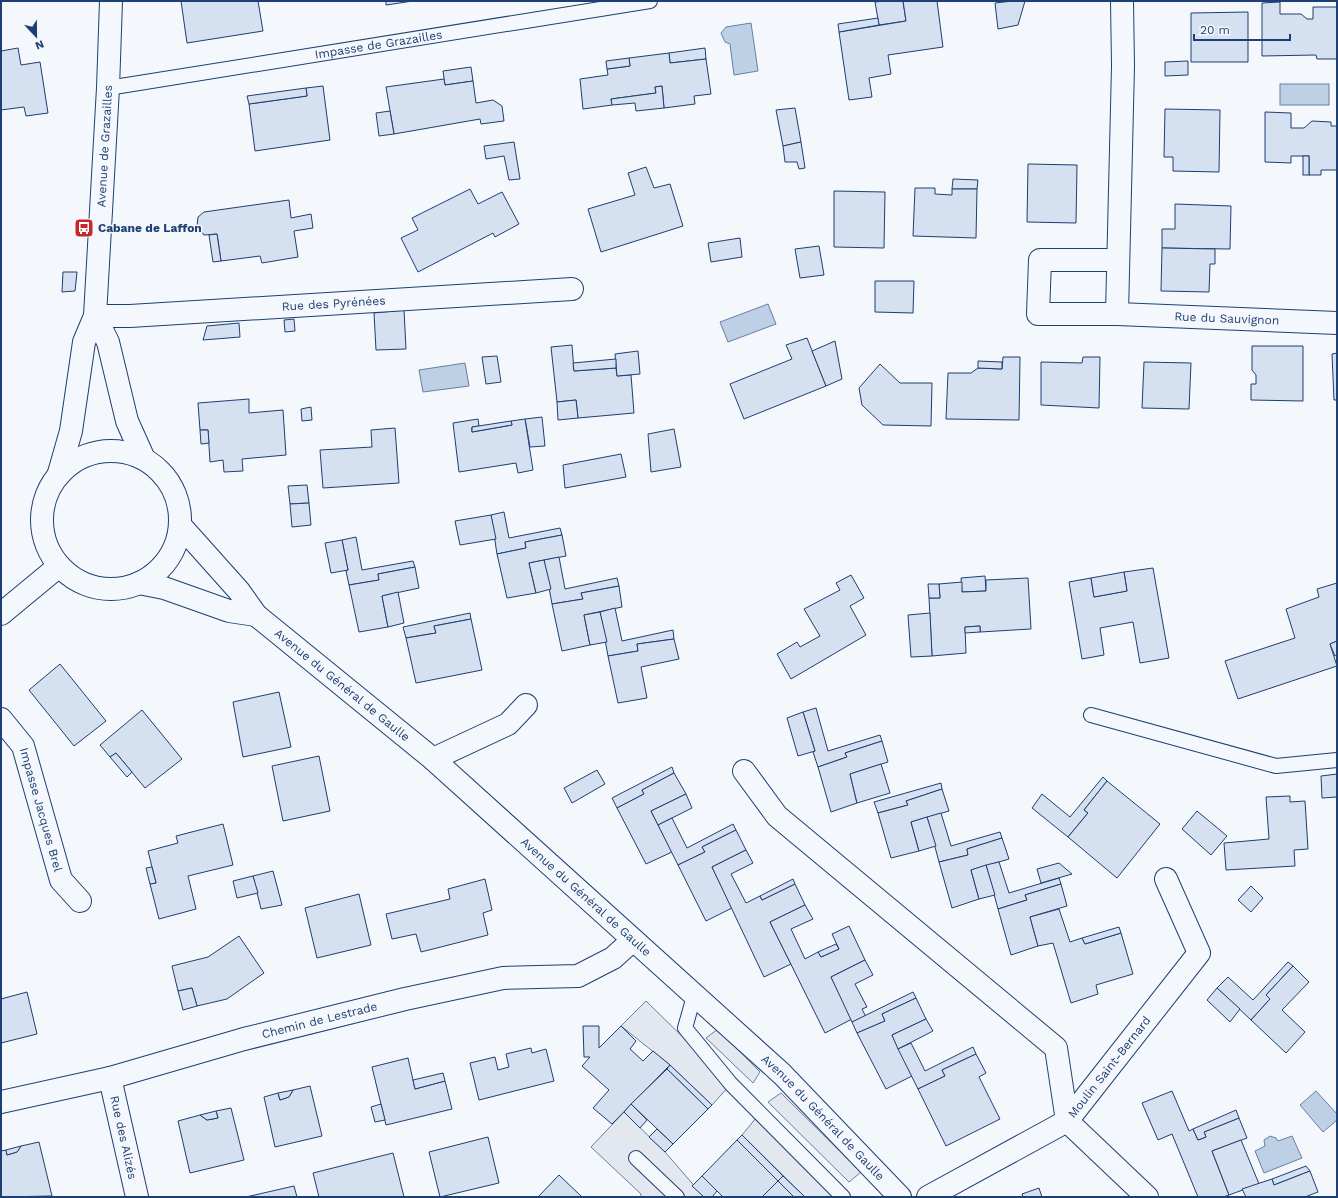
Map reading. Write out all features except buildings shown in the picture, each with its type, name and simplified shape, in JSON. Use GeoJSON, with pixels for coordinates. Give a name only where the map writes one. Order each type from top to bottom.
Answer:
{"type":"FeatureCollection","features":[{"type":"Feature","properties":{"kind":"street","name":"Avenue de Grazailles"},"geometry":{"type":"LineString","coordinates":[[59,473],[70,431],[84,342],[95,316],[108,88],[111,1]]}},
{"type":"Feature","properties":{"kind":"street"},"geometry":{"type":"LineString","coordinates":[[1117,314],[1123,66],[1122,1]]}},
{"type":"Feature","properties":{"kind":"street","name":"Rue du Sauvignon"},"geometry":{"type":"LineString","coordinates":[[1118,260],[1040,260],[1038,314],[1117,314],[1337,323]]}},
{"type":"Feature","properties":{"kind":"street","name":"Rue des Pyrénées"},"geometry":{"type":"LineString","coordinates":[[95,316],[130,316],[572,289]]}},
{"type":"Feature","properties":{"kind":"street","name":"Avenue de Grazailles"},"geometry":{"type":"LineString","coordinates":[[95,316],[108,342],[127,421],[144,459]]}},
{"type":"Feature","properties":{"kind":"street"},"geometry":{"type":"LineString","coordinates":[[99,451],[122,452],[144,459],[160,471],[172,487],[178,505],[180,525],[174,549],[159,569],[139,583],[118,588],[96,588],[76,580],[59,566],[46,544],[41,519],[46,494],[59,473],[78,459],[99,451]]}},
{"type":"Feature","properties":{"kind":"street","name":"Avenue du Général de Gaulle"},"geometry":{"type":"LineString","coordinates":[[180,525],[239,591],[256,615],[434,759],[694,996],[782,1074],[900,1197]]}},
{"type":"Feature","properties":{"kind":"street"},"geometry":{"type":"LineString","coordinates":[[1,614],[59,566]]}},
{"type":"Feature","properties":{"kind":"street"},"geometry":{"type":"LineString","coordinates":[[139,583],[164,588],[229,611],[256,615]]}},
{"type":"Feature","properties":{"kind":"street"},"geometry":{"type":"LineString","coordinates":[[434,759],[508,724],[526,705]]}},
{"type":"Feature","properties":{"kind":"street","name":"Impasse Jacques Brel"},"geometry":{"type":"LineString","coordinates":[[1,719],[23,746],[61,880],[80,901]]}},
{"type":"Feature","properties":{"kind":"street"},"geometry":{"type":"LineString","coordinates":[[744,771],[777,816],[1056,1048],[1067,1121],[1147,1197]]}},
{"type":"Feature","properties":{"kind":"street","name":"Moulin Saint-Bernard"},"geometry":{"type":"LineString","coordinates":[[928,1197],[1067,1121],[1199,954],[1166,879]]}},
{"type":"Feature","properties":{"kind":"street","name":"Chemin de Lestrade"},"geometry":{"type":"LineString","coordinates":[[1,1102],[110,1078],[244,1039],[404,999],[503,978],[578,976],[613,958],[633,940]]}},
{"type":"Feature","properties":{"kind":"street","name":"Rue des Alizés"},"geometry":{"type":"LineString","coordinates":[[110,1078],[137,1197]]}},
{"type":"Feature","properties":{"kind":"lane","name":"Impasse de Grazailles"},"geometry":{"type":"LineString","coordinates":[[108,88],[650,1]]}},
{"type":"Feature","properties":{"kind":"lane"},"geometry":{"type":"LineString","coordinates":[[1092,715],[1276,766],[1337,760]]}},
{"type":"Feature","properties":{"kind":"lane"},"geometry":{"type":"LineString","coordinates":[[694,996],[685,1028],[731,1084],[843,1197]]}},
{"type":"Feature","properties":{"kind":"lane"},"geometry":{"type":"LineString","coordinates":[[636,1158],[677,1197]]}},
{"type":"Feature","properties":{"kind":"shaded area"},"geometry":{"type":"Polygon","coordinates":[[[646,1001],[731,1084],[712,1105],[670,1065],[621,1026],[646,1001]]]}},
{"type":"Feature","properties":{"kind":"shaded area"},"geometry":{"type":"Polygon","coordinates":[[[718,1029],[760,1072],[753,1083],[706,1038],[718,1029]]]}},
{"type":"Feature","properties":{"kind":"shaded area"},"geometry":{"type":"Polygon","coordinates":[[[781,1093],[861,1172],[849,1182],[768,1102],[781,1093]]]}},
{"type":"Feature","properties":{"kind":"shaded area"},"geometry":{"type":"Polygon","coordinates":[[[624,1112],[665,1152],[704,1197],[641,1197],[641,1194],[591,1147],[624,1112]]]}},
{"type":"Feature","properties":{"kind":"shaded area"},"geometry":{"type":"Polygon","coordinates":[[[761,1112],[840,1197],[805,1197],[742,1135],[761,1112]]]}},
{"type":"Feature","properties":{"kind":"water"},"geometry":{"type":"Polygon","coordinates":[[[751,23],[758,71],[734,75],[730,44],[725,42],[721,33],[726,27],[751,23]]]}},
{"type":"Feature","properties":{"kind":"water"},"geometry":{"type":"Polygon","coordinates":[[[1280,84],[1329,84],[1329,105],[1280,105],[1280,84]]]}},
{"type":"Feature","properties":{"kind":"water"},"geometry":{"type":"Polygon","coordinates":[[[768,304],[776,324],[728,342],[720,322],[768,304]]]}},
{"type":"Feature","properties":{"kind":"water"},"geometry":{"type":"Polygon","coordinates":[[[465,363],[469,386],[423,392],[419,370],[465,363]]]}},
{"type":"Feature","properties":{"kind":"water"},"geometry":{"type":"Polygon","coordinates":[[[1316,1091],[1337,1114],[1337,1120],[1323,1132],[1300,1105],[1316,1091]]]}},
{"type":"Feature","properties":{"kind":"water"},"geometry":{"type":"Polygon","coordinates":[[[1270,1136],[1276,1138],[1278,1141],[1292,1136],[1302,1158],[1264,1173],[1255,1151],[1265,1146],[1264,1140],[1270,1136]]]}},
{"type":"Feature","properties":{"kind":"place","name":"Cabane de Laffon"},"geometry":{"type":"Point","coordinates":[84,228]}}]}
